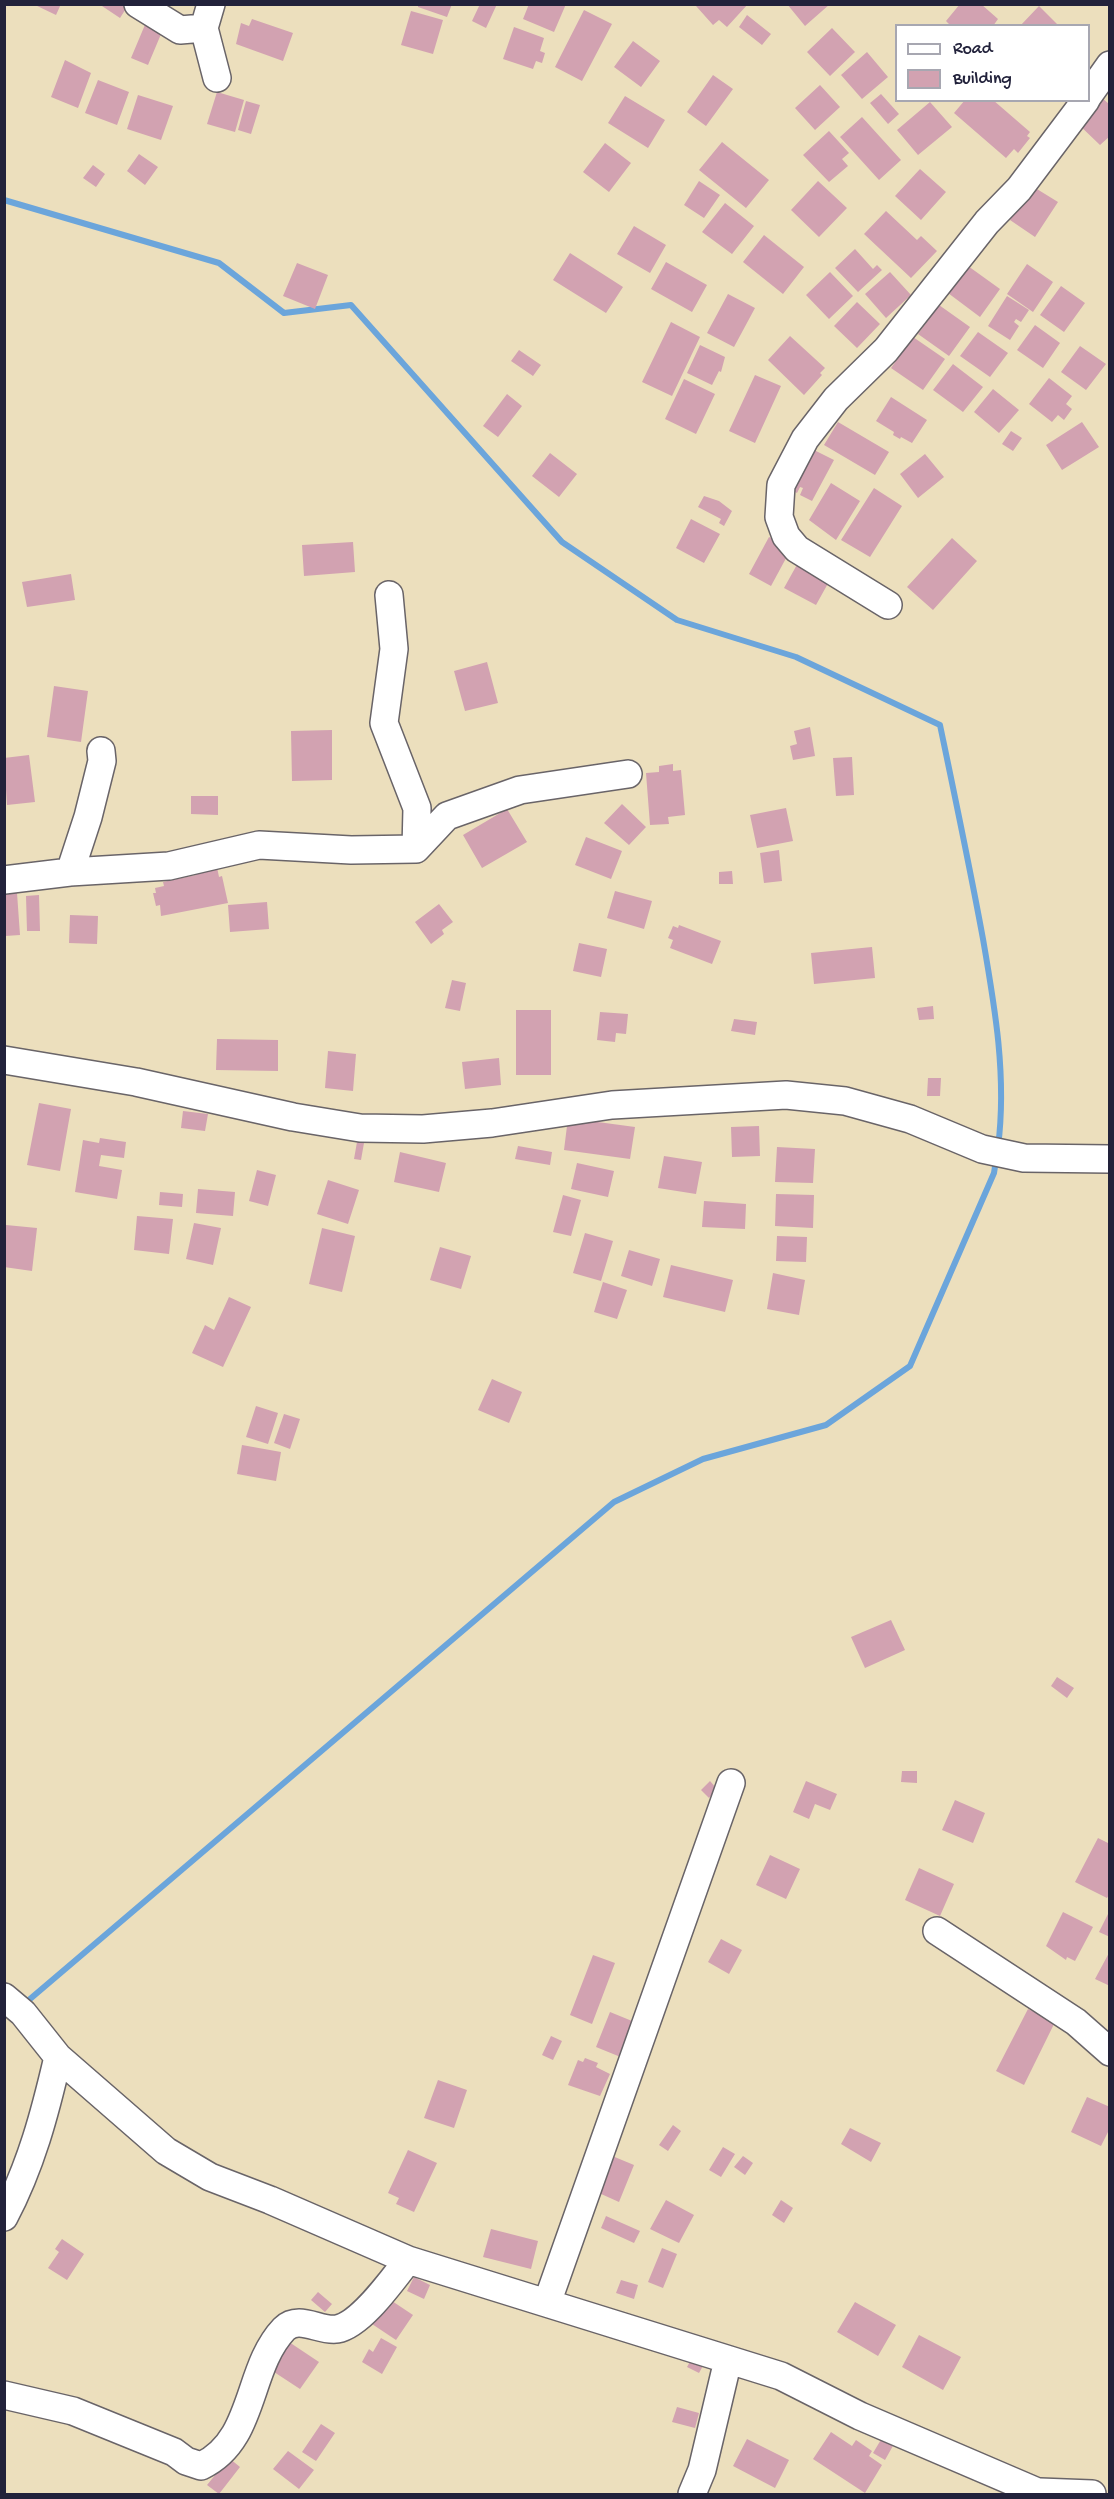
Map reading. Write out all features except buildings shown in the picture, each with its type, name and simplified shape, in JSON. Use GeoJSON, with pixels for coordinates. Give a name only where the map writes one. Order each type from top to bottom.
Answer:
{"type":"FeatureCollection","features":[{"type":"Feature","properties":{"kind":"street"},"geometry":{"type":"LineString","coordinates":[[138,4],[180,30],[208,16],[217,78]]}},
{"type":"Feature","properties":{"kind":"street"},"geometry":{"type":"LineString","coordinates":[[1090,95],[1110,65]]}},
{"type":"Feature","properties":{"kind":"street"},"geometry":{"type":"LineString","coordinates":[[888,605],[797,549],[786,536],[779,517],[781,484],[811,431],[836,399],[886,350],[987,222],[1035,168],[1084,102]]}},
{"type":"Feature","properties":{"kind":"street"},"geometry":{"type":"LineString","coordinates":[[389,595],[394,649],[384,723],[417,808],[416,849]]}},
{"type":"Feature","properties":{"kind":"street"},"geometry":{"type":"LineString","coordinates":[[70,872],[88,818],[102,761],[101,752]]}},
{"type":"Feature","properties":{"kind":"street"},"geometry":{"type":"LineString","coordinates":[[4,880],[70,872],[169,866],[260,844],[351,850],[416,849],[447,816],[520,790],[628,774]]}},
{"type":"Feature","properties":{"kind":"street"},"geometry":{"type":"LineString","coordinates":[[4,1060],[136,1082],[293,1118],[360,1128],[423,1129],[492,1124],[612,1105],[786,1095],[845,1101],[888,1113],[986,1150],[1024,1158],[1110,1160]]}},
{"type":"Feature","properties":{"kind":"street"},"geometry":{"type":"LineString","coordinates":[[546,2303],[731,1783]]}},
{"type":"Feature","properties":{"kind":"street"},"geometry":{"type":"LineString","coordinates":[[937,1931],[1076,2022],[1110,2052]]}},
{"type":"Feature","properties":{"kind":"street"},"geometry":{"type":"LineString","coordinates":[[4,1996],[23,2013],[58,2057],[166,2151],[210,2177],[270,2200],[408,2260],[781,2376],[860,2416],[1041,2493],[1092,2494]]}},
{"type":"Feature","properties":{"kind":"street"},"geometry":{"type":"LineString","coordinates":[[4,2217],[20,2186],[41,2129],[58,2057]]}},
{"type":"Feature","properties":{"kind":"street"},"geometry":{"type":"LineString","coordinates":[[4,2395],[74,2411],[174,2452],[186,2461],[201,2466],[216,2460],[234,2438],[266,2359],[285,2328],[297,2323],[337,2329],[356,2320],[408,2260]]}},
{"type":"Feature","properties":{"kind":"street"},"geometry":{"type":"LineString","coordinates":[[692,2494],[702,2470],[728,2360]]}},
{"type":"Feature","properties":{"kind":"waterway"},"geometry":{"type":"LineString","coordinates":[[4,200],[219,263],[284,313],[351,305],[562,542],[677,620],[796,657],[940,725],[978,912],[995,1017],[1001,1095],[998,1147]]}},
{"type":"Feature","properties":{"kind":"waterway"},"geometry":{"type":"LineString","coordinates":[[30,1999],[614,1502],[703,1459],[826,1425],[910,1366],[994,1173],[996,1160]]}}]}
